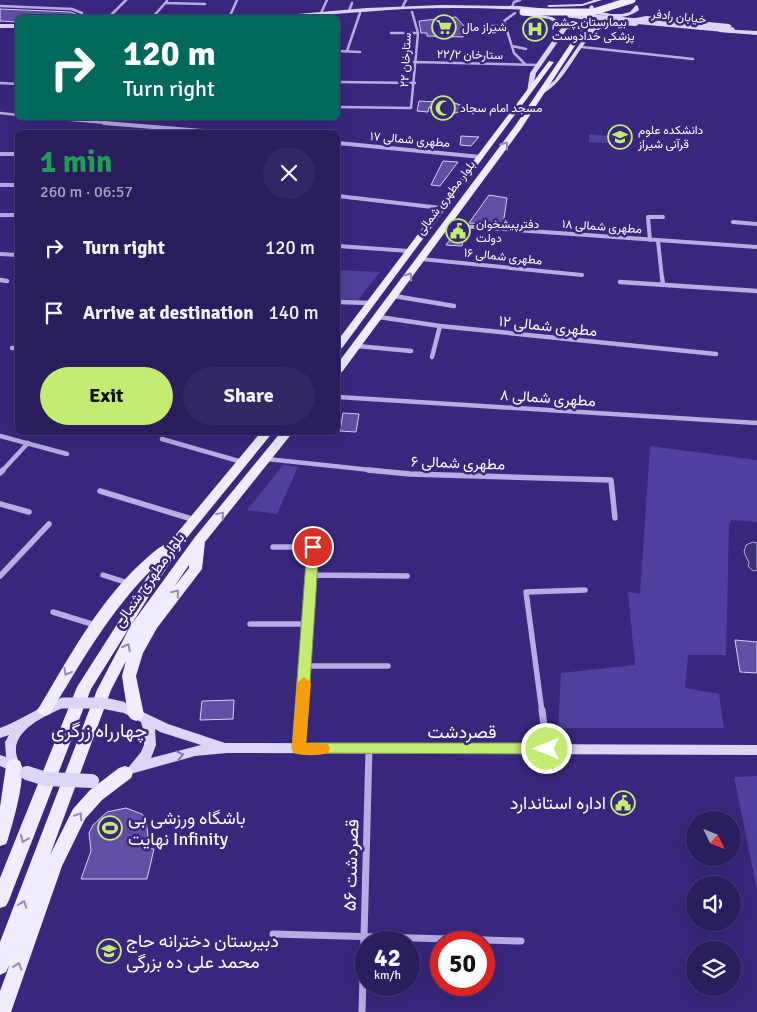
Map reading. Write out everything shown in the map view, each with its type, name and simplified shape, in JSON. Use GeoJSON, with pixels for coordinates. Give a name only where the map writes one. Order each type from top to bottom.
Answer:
{"type":"FeatureCollection","features":[{"type":"Feature","properties":{"kind":"main road"},"geometry":{"type":"LineString","coordinates":[[521,9],[582,5],[599,0]]}},
{"type":"Feature","properties":{"kind":"main road"},"geometry":{"type":"LineString","coordinates":[[599,0],[592,5],[592,10],[652,25]]}},
{"type":"Feature","properties":{"kind":"main road"},"geometry":{"type":"LineString","coordinates":[[566,14],[611,10],[641,0]]}},
{"type":"Feature","properties":{"kind":"main road"},"geometry":{"type":"LineString","coordinates":[[607,15],[631,14],[636,10],[634,3]]}},
{"type":"Feature","properties":{"kind":"main road"},"geometry":{"type":"LineString","coordinates":[[634,3],[638,11],[653,18]]}},
{"type":"Feature","properties":{"kind":"main road"},"geometry":{"type":"LineString","coordinates":[[294,15],[401,9],[512,7],[566,14],[757,31]]}},
{"type":"Feature","properties":{"kind":"main road"},"geometry":{"type":"LineString","coordinates":[[401,9],[412,12],[475,11],[545,17],[564,14],[554,10]]}},
{"type":"Feature","properties":{"kind":"main road"},"geometry":{"type":"LineString","coordinates":[[340,16],[401,9],[554,10],[570,13],[589,21],[593,27],[592,32]]}},
{"type":"Feature","properties":{"kind":"main road"},"geometry":{"type":"LineString","coordinates":[[545,17],[559,22],[565,27],[585,27],[592,32]]}},
{"type":"Feature","properties":{"kind":"main road","name":"خیابان رادفر"},"geometry":{"type":"LineString","coordinates":[[653,18],[757,31],[652,25],[634,19],[653,18]]}},
{"type":"Feature","properties":{"kind":"main road"},"geometry":{"type":"LineString","coordinates":[[575,42],[612,23],[652,25]]}},
{"type":"Feature","properties":{"kind":"main road"},"geometry":{"type":"LineString","coordinates":[[0,26],[15,26]]}},
{"type":"Feature","properties":{"kind":"main road"},"geometry":{"type":"LineString","coordinates":[[529,91],[533,74],[538,65],[565,27]]}},
{"type":"Feature","properties":{"kind":"main road"},"geometry":{"type":"LineString","coordinates":[[0,30],[15,30]]}},
{"type":"Feature","properties":{"kind":"main road","name":"بلوار مطهرى شمالى"},"geometry":{"type":"LineString","coordinates":[[340,343],[529,91],[575,42]]}},
{"type":"Feature","properties":{"kind":"main road","name":"بلوار مطهرى شمالى"},"geometry":{"type":"LineString","coordinates":[[340,367],[518,127],[575,42]]}},
{"type":"Feature","properties":{"kind":"main road","name":"بلوار مطهرى شمالى"},"geometry":{"type":"LineString","coordinates":[[0,900],[84,687],[176,542],[266,435]]}},
{"type":"Feature","properties":{"kind":"main road","name":"بلوار مطهرى شمالى"},"geometry":{"type":"LineString","coordinates":[[0,966],[104,690],[136,629],[200,540],[286,435]]}},
{"type":"Feature","properties":{"kind":"main road"},"geometry":{"type":"LineString","coordinates":[[2,1012],[54,865],[78,814],[96,795],[146,758],[149,751],[151,737],[130,690],[128,676],[136,653],[152,624],[195,569],[200,540]]}},
{"type":"Feature","properties":{"kind":"main road"},"geometry":{"type":"LineString","coordinates":[[45,710],[73,662],[131,583],[149,562],[176,542]]}},
{"type":"Feature","properties":{"kind":"main road"},"geometry":{"type":"LineString","coordinates":[[0,734],[23,724],[45,710],[63,703],[94,702],[122,707],[185,736],[227,748]]}},
{"type":"Feature","properties":{"kind":"main road"},"geometry":{"type":"LineString","coordinates":[[0,839],[11,796],[13,766],[9,754],[10,742],[23,724]]}},
{"type":"Feature","properties":{"kind":"main road"},"geometry":{"type":"LineString","coordinates":[[13,766],[46,779],[92,781],[195,751],[227,748]]}},
{"type":"Feature","properties":{"kind":"main road","name":"قصردشت"},"geometry":{"type":"LineString","coordinates":[[227,748],[757,750]]}},
{"type":"Feature","properties":{"kind":"street"},"geometry":{"type":"LineString","coordinates":[[111,15],[126,0]]}},
{"type":"Feature","properties":{"kind":"street"},"geometry":{"type":"LineString","coordinates":[[230,15],[237,0]]}},
{"type":"Feature","properties":{"kind":"street"},"geometry":{"type":"LineString","coordinates":[[321,13],[327,0]]}},
{"type":"Feature","properties":{"kind":"street"},"geometry":{"type":"LineString","coordinates":[[401,9],[406,0]]}},
{"type":"Feature","properties":{"kind":"street"},"geometry":{"type":"LineString","coordinates":[[512,7],[514,2],[520,0]]}},
{"type":"Feature","properties":{"kind":"street"},"geometry":{"type":"LineString","coordinates":[[155,15],[167,1],[205,4]]}},
{"type":"Feature","properties":{"kind":"street"},"geometry":{"type":"LineString","coordinates":[[348,11],[352,3]]}},
{"type":"Feature","properties":{"kind":"street"},"geometry":{"type":"LineString","coordinates":[[0,6],[72,9],[81,11],[81,15]]}},
{"type":"Feature","properties":{"kind":"street","name":"۲۲ ستارخان"},"geometry":{"type":"LineString","coordinates":[[340,108],[411,108],[415,83],[414,62],[418,33],[412,12]]}},
{"type":"Feature","properties":{"kind":"street"},"geometry":{"type":"LineString","coordinates":[[347,51],[360,14]]}},
{"type":"Feature","properties":{"kind":"street"},"geometry":{"type":"LineString","coordinates":[[515,14],[504,20],[505,26],[514,53],[525,64]]}},
{"type":"Feature","properties":{"kind":"street"},"geometry":{"type":"LineString","coordinates":[[492,26],[505,26]]}},
{"type":"Feature","properties":{"kind":"street"},"geometry":{"type":"LineString","coordinates":[[391,33],[418,33]]}},
{"type":"Feature","properties":{"kind":"street"},"geometry":{"type":"LineString","coordinates":[[575,42],[694,58]]}},
{"type":"Feature","properties":{"kind":"street"},"geometry":{"type":"LineString","coordinates":[[512,46],[526,49]]}},
{"type":"Feature","properties":{"kind":"street"},"geometry":{"type":"LineString","coordinates":[[340,51],[360,52]]}},
{"type":"Feature","properties":{"kind":"street","name":"۲۲/۲ ستارخان"},"geometry":{"type":"LineString","coordinates":[[414,62],[538,65]]}},
{"type":"Feature","properties":{"kind":"street"},"geometry":{"type":"LineString","coordinates":[[340,82],[415,83]]}},
{"type":"Feature","properties":{"kind":"street"},"geometry":{"type":"LineString","coordinates":[[0,83],[15,84]]}},
{"type":"Feature","properties":{"kind":"street"},"geometry":{"type":"LineString","coordinates":[[0,113],[15,115]]}},
{"type":"Feature","properties":{"kind":"street"},"geometry":{"type":"LineString","coordinates":[[72,120],[191,130]]}},
{"type":"Feature","properties":{"kind":"street","name":"۱۷ مطهری شمالی"},"geometry":{"type":"LineString","coordinates":[[340,144],[481,157]]}},
{"type":"Feature","properties":{"kind":"street"},"geometry":{"type":"LineString","coordinates":[[0,154],[15,154]]}},
{"type":"Feature","properties":{"kind":"street"},"geometry":{"type":"LineString","coordinates":[[0,185],[15,185]]}},
{"type":"Feature","properties":{"kind":"street"},"geometry":{"type":"LineString","coordinates":[[340,196],[440,208]]}},
{"type":"Feature","properties":{"kind":"street"},"geometry":{"type":"LineString","coordinates":[[0,215],[15,215]]}},
{"type":"Feature","properties":{"kind":"street"},"geometry":{"type":"LineString","coordinates":[[650,240],[648,217],[663,218]]}},
{"type":"Feature","properties":{"kind":"street"},"geometry":{"type":"LineString","coordinates":[[732,222],[757,224]]}},
{"type":"Feature","properties":{"kind":"street","name":"۱۸ مطهری شمالی"},"geometry":{"type":"LineString","coordinates":[[446,225],[757,248]]}},
{"type":"Feature","properties":{"kind":"street"},"geometry":{"type":"LineString","coordinates":[[658,241],[663,284]]}},
{"type":"Feature","properties":{"kind":"street"},"geometry":{"type":"LineString","coordinates":[[340,246],[409,251]]}},
{"type":"Feature","properties":{"kind":"street"},"geometry":{"type":"LineString","coordinates":[[0,254],[15,255]]}},
{"type":"Feature","properties":{"kind":"street","name":"۱۶ مطهری شمالی"},"geometry":{"type":"LineString","coordinates":[[421,259],[582,275]]}},
{"type":"Feature","properties":{"kind":"street"},"geometry":{"type":"LineString","coordinates":[[0,280],[7,280]]}},
{"type":"Feature","properties":{"kind":"street"},"geometry":{"type":"LineString","coordinates":[[620,282],[757,291]]}},
{"type":"Feature","properties":{"kind":"street"},"geometry":{"type":"LineString","coordinates":[[394,296],[454,306]]}},
{"type":"Feature","properties":{"kind":"street"},"geometry":{"type":"LineString","coordinates":[[340,302],[371,303]]}},
{"type":"Feature","properties":{"kind":"street","name":"۱۲ مطهری شمالی"},"geometry":{"type":"LineString","coordinates":[[378,317],[440,326],[716,354]]}},
{"type":"Feature","properties":{"kind":"street"},"geometry":{"type":"LineString","coordinates":[[432,356],[440,326]]}},
{"type":"Feature","properties":{"kind":"street"},"geometry":{"type":"LineString","coordinates":[[356,346],[411,351]]}},
{"type":"Feature","properties":{"kind":"street","name":"۸ مطهری شمالی"},"geometry":{"type":"LineString","coordinates":[[340,397],[757,423]]}},
{"type":"Feature","properties":{"kind":"street"},"geometry":{"type":"LineString","coordinates":[[0,436],[67,454]]}},
{"type":"Feature","properties":{"kind":"street"},"geometry":{"type":"LineString","coordinates":[[162,439],[243,462]]}},
{"type":"Feature","properties":{"kind":"street"},"geometry":{"type":"LineString","coordinates":[[0,473],[28,443]]}},
{"type":"Feature","properties":{"kind":"street","name":"۶ مطهری شمالی"},"geometry":{"type":"LineString","coordinates":[[266,460],[410,474],[611,480],[615,518]]}},
{"type":"Feature","properties":{"kind":"street"},"geometry":{"type":"LineString","coordinates":[[100,491],[196,520]]}},
{"type":"Feature","properties":{"kind":"street"},"geometry":{"type":"LineString","coordinates":[[0,504],[29,512]]}},
{"type":"Feature","properties":{"kind":"street"},"geometry":{"type":"LineString","coordinates":[[0,576],[49,524]]}},
{"type":"Feature","properties":{"kind":"street"},"geometry":{"type":"LineString","coordinates":[[274,548],[313,547],[299,748]]}},
{"type":"Feature","properties":{"kind":"street"},"geometry":{"type":"LineString","coordinates":[[103,575],[131,583]]}},
{"type":"Feature","properties":{"kind":"street"},"geometry":{"type":"LineString","coordinates":[[311,575],[407,576]]}},
{"type":"Feature","properties":{"kind":"street"},"geometry":{"type":"LineString","coordinates":[[547,749],[526,592],[585,590]]}},
{"type":"Feature","properties":{"kind":"street"},"geometry":{"type":"LineString","coordinates":[[53,612],[98,626]]}},
{"type":"Feature","properties":{"kind":"street"},"geometry":{"type":"LineString","coordinates":[[250,624],[308,624]]}},
{"type":"Feature","properties":{"kind":"street"},"geometry":{"type":"LineString","coordinates":[[306,666],[388,666]]}},
{"type":"Feature","properties":{"kind":"street","name":"۵۶ قصردشت"},"geometry":{"type":"LineString","coordinates":[[364,931],[369,749]]}},
{"type":"Feature","properties":{"kind":"street"},"geometry":{"type":"LineString","coordinates":[[273,934],[355,937]]}},
{"type":"Feature","properties":{"kind":"street"},"geometry":{"type":"LineString","coordinates":[[420,938],[520,941]]}},
{"type":"Feature","properties":{"kind":"street","name":"۵۶ قصردشت"},"geometry":{"type":"LineString","coordinates":[[362,996],[362,1012]]}},
{"type":"Feature","properties":{"kind":"shaded area"},"geometry":{"type":"Polygon","coordinates":[[[589,134],[621,137],[621,144],[589,142],[589,134]]]}},
{"type":"Feature","properties":{"kind":"shaded area"},"geometry":{"type":"Polygon","coordinates":[[[340,270],[380,272],[358,300],[340,299],[340,270]]]}},
{"type":"Feature","properties":{"kind":"shaded area"},"geometry":{"type":"Polygon","coordinates":[[[650,446],[757,460],[757,522],[731,520],[729,525],[726,655],[688,655],[685,688],[719,694],[724,728],[558,728],[561,673],[635,665],[628,592],[640,594],[650,446]]]}},
{"type":"Feature","properties":{"kind":"shaded area"},"geometry":{"type":"Polygon","coordinates":[[[283,465],[298,467],[277,514],[247,510],[283,465]]]}},
{"type":"Feature","properties":{"kind":"shaded area"},"geometry":{"type":"Polygon","coordinates":[[[753,542],[757,543],[757,570],[753,571],[748,566],[749,563],[744,552],[746,545],[753,542]]]}},
{"type":"Feature","properties":{"kind":"shaded area"},"geometry":{"type":"Polygon","coordinates":[[[757,776],[757,890],[741,811],[734,777],[757,776]]]}},
{"type":"Feature","properties":{"kind":"building"},"geometry":{"type":"Polygon","coordinates":[[[0,9],[71,12],[78,15],[15,15],[15,22],[0,21],[0,9]]]}},
{"type":"Feature","properties":{"kind":"building","name":"شیراز مال"},"geometry":{"type":"Polygon","coordinates":[[[456,17],[464,26],[465,35],[463,37],[427,36],[427,33],[421,33],[419,21],[456,17]]]}},
{"type":"Feature","properties":{"kind":"building","name":"مسجد امام سجاد"},"geometry":{"type":"Polygon","coordinates":[[[419,101],[455,103],[468,108],[456,113],[438,112],[429,107],[428,112],[417,111],[419,101]]]}},
{"type":"Feature","properties":{"kind":"building"},"geometry":{"type":"Polygon","coordinates":[[[461,136],[479,137],[471,146],[460,145],[461,136]]]}},
{"type":"Feature","properties":{"kind":"building"},"geometry":{"type":"Polygon","coordinates":[[[443,161],[458,162],[440,186],[431,185],[443,161]]]}},
{"type":"Feature","properties":{"kind":"building"},"geometry":{"type":"Polygon","coordinates":[[[489,195],[507,198],[503,225],[469,223],[489,195]]]}},
{"type":"Feature","properties":{"kind":"building"},"geometry":{"type":"Polygon","coordinates":[[[455,233],[464,234],[462,246],[446,245],[455,233]]]}},
{"type":"Feature","properties":{"kind":"building"},"geometry":{"type":"Polygon","coordinates":[[[343,413],[359,414],[356,432],[340,431],[343,413]]]}},
{"type":"Feature","properties":{"kind":"building"},"geometry":{"type":"Polygon","coordinates":[[[735,640],[757,642],[757,673],[740,672],[735,640]]]}},
{"type":"Feature","properties":{"kind":"building"},"geometry":{"type":"Polygon","coordinates":[[[234,700],[233,719],[200,720],[202,701],[234,700]]]}},
{"type":"Feature","properties":{"kind":"building"},"geometry":{"type":"Polygon","coordinates":[[[126,808],[142,814],[146,820],[148,836],[142,847],[154,849],[147,879],[81,879],[91,851],[89,833],[93,825],[107,812],[126,808]]]}},
{"type":"Feature","properties":{"kind":"tunnel"},"geometry":{"type":"LineString","coordinates":[[575,41],[595,17],[619,0]]}},
{"type":"Feature","properties":{"kind":"slow traffic"},"geometry":{"type":"LineString","coordinates":[[304,683],[299,748],[323,749]]}},
{"type":"Feature","properties":{"kind":"place","name":"شیراز مال"},"geometry":{"type":"Point","coordinates":[444,27]}},
{"type":"Feature","properties":{"kind":"place","name":"بیمارستان چشم پزشکی خدادوست"},"geometry":{"type":"Point","coordinates":[535,29]}},
{"type":"Feature","properties":{"kind":"place","name":"مسجد امام سجاد"},"geometry":{"type":"Point","coordinates":[443,108]}},
{"type":"Feature","properties":{"kind":"place","name":"دانشکده علوم قرآنی شیراز"},"geometry":{"type":"Point","coordinates":[620,137]}},
{"type":"Feature","properties":{"kind":"place","name":"دفترپیشخوان دولت"},"geometry":{"type":"Point","coordinates":[458,231]}},
{"type":"Feature","properties":{"kind":"place","name":"اداره استاندارد"},"geometry":{"type":"Point","coordinates":[623,803]}},
{"type":"Feature","properties":{"kind":"place","name":"باشگاه ورزشی بی نهایت Infinity"},"geometry":{"type":"Point","coordinates":[110,828]}},
{"type":"Feature","properties":{"kind":"place","name":"دبیرستان دخترانه حاج محمد علی ده بزرگی"},"geometry":{"type":"Point","coordinates":[109,951]}},
{"type":"Feature","properties":{"kind":"district","name":"چهارراه زرگری"},"geometry":{"type":"Point","coordinates":[99,731]}},
{"type":"Feature","properties":{"kind":"route"},"geometry":{"type":"LineString","coordinates":[[313,547],[299,748],[547,749]]}}]}
